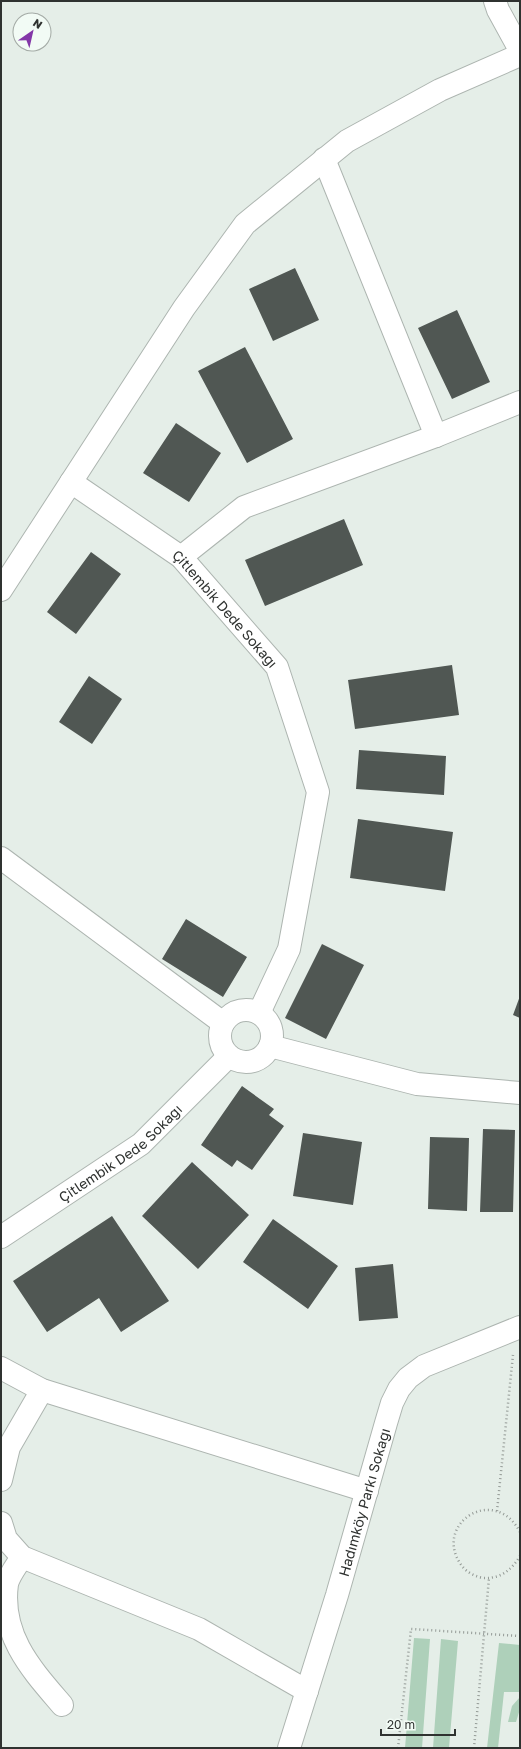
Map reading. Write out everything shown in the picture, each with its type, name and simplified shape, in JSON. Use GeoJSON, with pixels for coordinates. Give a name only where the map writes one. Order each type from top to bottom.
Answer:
{"type":"FeatureCollection","features":[{"type":"Feature","properties":{"kind":"street"},"geometry":{"type":"LineString","coordinates":[[495,1],[498,10],[520,50]]}},
{"type":"Feature","properties":{"kind":"street"},"geometry":{"type":"LineString","coordinates":[[1,590],[184,308],[245,224],[347,141],[440,90],[520,55]]}},
{"type":"Feature","properties":{"kind":"street"},"geometry":{"type":"LineString","coordinates":[[324,159],[436,436]]}},
{"type":"Feature","properties":{"kind":"street"},"geometry":{"type":"LineString","coordinates":[[180,557],[244,507],[436,436],[520,402]]}},
{"type":"Feature","properties":{"kind":"street","name":"Çitlembik Dede Sokağı"},"geometry":{"type":"LineString","coordinates":[[71,482],[180,557],[277,667],[318,792],[289,949],[259,1013]]}},
{"type":"Feature","properties":{"kind":"street"},"geometry":{"type":"LineString","coordinates":[[1,858],[223,1023]]}},
{"type":"Feature","properties":{"kind":"street"},"geometry":{"type":"LineString","coordinates":[[239,1010],[249,1010],[259,1013],[268,1022],[273,1033],[270,1046],[264,1056],[252,1062],[240,1062],[229,1056],[222,1046],[219,1034],[223,1023],[230,1015],[239,1010]]}},
{"type":"Feature","properties":{"kind":"street"},"geometry":{"type":"LineString","coordinates":[[270,1046],[417,1084],[520,1093]]}},
{"type":"Feature","properties":{"kind":"street","name":"Çitlembik Dede Sokağı"},"geometry":{"type":"LineString","coordinates":[[1,1237],[141,1144],[229,1056]]}},
{"type":"Feature","properties":{"kind":"street","name":"Hadımköy Parkı Sokağı"},"geometry":{"type":"LineString","coordinates":[[289,1748],[367,1491],[392,1403],[399,1389],[408,1378],[424,1366],[512,1331]]}},
{"type":"Feature","properties":{"kind":"street"},"geometry":{"type":"LineString","coordinates":[[1,1368],[42,1390],[367,1491]]}},
{"type":"Feature","properties":{"kind":"street"},"geometry":{"type":"LineString","coordinates":[[1,1480],[9,1448],[42,1390]]}},
{"type":"Feature","properties":{"kind":"street"},"geometry":{"type":"LineString","coordinates":[[1,1523],[6,1539],[22,1557],[199,1629],[307,1691]]}},
{"type":"Feature","properties":{"kind":"street"},"geometry":{"type":"LineString","coordinates":[[22,1557],[7,1583],[3,1618],[18,1654],[62,1706]]}},
{"type":"Feature","properties":{"kind":"path"},"geometry":{"type":"LineString","coordinates":[[497,1511],[508,1384],[513,1357],[512,1331]]}},
{"type":"Feature","properties":{"kind":"path"},"geometry":{"type":"LineString","coordinates":[[520,1532],[516,1524],[508,1516],[497,1511],[486,1510],[475,1512],[462,1522],[454,1538],[454,1549],[457,1560],[464,1569],[474,1575],[496,1578],[515,1566],[520,1556]]}},
{"type":"Feature","properties":{"kind":"path"},"geometry":{"type":"LineString","coordinates":[[474,1748],[489,1578]]}},
{"type":"Feature","properties":{"kind":"path"},"geometry":{"type":"LineString","coordinates":[[398,1748],[411,1629],[520,1636]]}},
{"type":"Feature","properties":{"kind":"green space"},"geometry":{"type":"Polygon","coordinates":[[[414,1638],[430,1639],[422,1748],[405,1748],[414,1638]]]}},
{"type":"Feature","properties":{"kind":"green space"},"geometry":{"type":"Polygon","coordinates":[[[441,1639],[458,1641],[449,1748],[433,1748],[441,1639]]]}},
{"type":"Feature","properties":{"kind":"green space"},"geometry":{"type":"Polygon","coordinates":[[[499,1643],[520,1645],[520,1692],[504,1692],[498,1748],[487,1748],[499,1643]]]}},
{"type":"Feature","properties":{"kind":"green space"},"geometry":{"type":"Polygon","coordinates":[[[520,1697],[520,1709],[516,1722],[508,1722],[512,1706],[520,1697]]]}},
{"type":"Feature","properties":{"kind":"building"},"geometry":{"type":"Polygon","coordinates":[[[295,268],[319,320],[273,341],[249,289],[295,268]]]}},
{"type":"Feature","properties":{"kind":"building"},"geometry":{"type":"Polygon","coordinates":[[[457,310],[490,382],[452,399],[418,328],[457,310]]]}},
{"type":"Feature","properties":{"kind":"building"},"geometry":{"type":"Polygon","coordinates":[[[245,347],[293,439],[247,463],[198,371],[245,347]]]}},
{"type":"Feature","properties":{"kind":"building"},"geometry":{"type":"Polygon","coordinates":[[[176,423],[221,453],[189,502],[143,473],[176,423]]]}},
{"type":"Feature","properties":{"kind":"building"},"geometry":{"type":"Polygon","coordinates":[[[344,519],[363,565],[265,606],[245,560],[344,519]]]}},
{"type":"Feature","properties":{"kind":"building"},"geometry":{"type":"Polygon","coordinates":[[[91,552],[121,574],[76,634],[47,612],[91,552]]]}},
{"type":"Feature","properties":{"kind":"building"},"geometry":{"type":"Polygon","coordinates":[[[452,665],[459,715],[355,729],[348,680],[452,665]]]}},
{"type":"Feature","properties":{"kind":"building"},"geometry":{"type":"Polygon","coordinates":[[[89,676],[122,699],[92,744],[59,722],[89,676]]]}},
{"type":"Feature","properties":{"kind":"building"},"geometry":{"type":"Polygon","coordinates":[[[359,750],[446,756],[444,795],[356,789],[359,750]]]}},
{"type":"Feature","properties":{"kind":"building"},"geometry":{"type":"Polygon","coordinates":[[[358,819],[453,832],[445,891],[350,878],[358,819]]]}},
{"type":"Feature","properties":{"kind":"building"},"geometry":{"type":"Polygon","coordinates":[[[186,919],[247,957],[223,997],[162,959],[186,919]]]}},
{"type":"Feature","properties":{"kind":"building"},"geometry":{"type":"Polygon","coordinates":[[[322,944],[364,965],[326,1039],[285,1018],[322,944]]]}},
{"type":"Feature","properties":{"kind":"building"},"geometry":{"type":"Polygon","coordinates":[[[520,996],[520,1018],[513,1015],[520,996]]]}},
{"type":"Feature","properties":{"kind":"building"},"geometry":{"type":"Polygon","coordinates":[[[242,1086],[274,1109],[269,1115],[284,1126],[252,1170],[237,1160],[232,1167],[201,1145],[242,1086]]]}},
{"type":"Feature","properties":{"kind":"building"},"geometry":{"type":"Polygon","coordinates":[[[483,1129],[515,1130],[513,1212],[480,1212],[483,1129]]]}},
{"type":"Feature","properties":{"kind":"building"},"geometry":{"type":"Polygon","coordinates":[[[303,1133],[362,1142],[353,1205],[293,1196],[303,1133]]]}},
{"type":"Feature","properties":{"kind":"building"},"geometry":{"type":"Polygon","coordinates":[[[430,1137],[469,1138],[467,1211],[428,1209],[430,1137]]]}},
{"type":"Feature","properties":{"kind":"building"},"geometry":{"type":"Polygon","coordinates":[[[192,1162],[249,1215],[198,1269],[142,1216],[192,1162]]]}},
{"type":"Feature","properties":{"kind":"building"},"geometry":{"type":"Polygon","coordinates":[[[112,1216],[169,1301],[121,1332],[99,1298],[47,1332],[13,1281],[112,1216]]]}},
{"type":"Feature","properties":{"kind":"building"},"geometry":{"type":"Polygon","coordinates":[[[273,1219],[338,1266],[308,1309],[243,1262],[273,1219]]]}},
{"type":"Feature","properties":{"kind":"building"},"geometry":{"type":"Polygon","coordinates":[[[393,1264],[398,1318],[359,1321],[355,1268],[393,1264]]]}}]}
